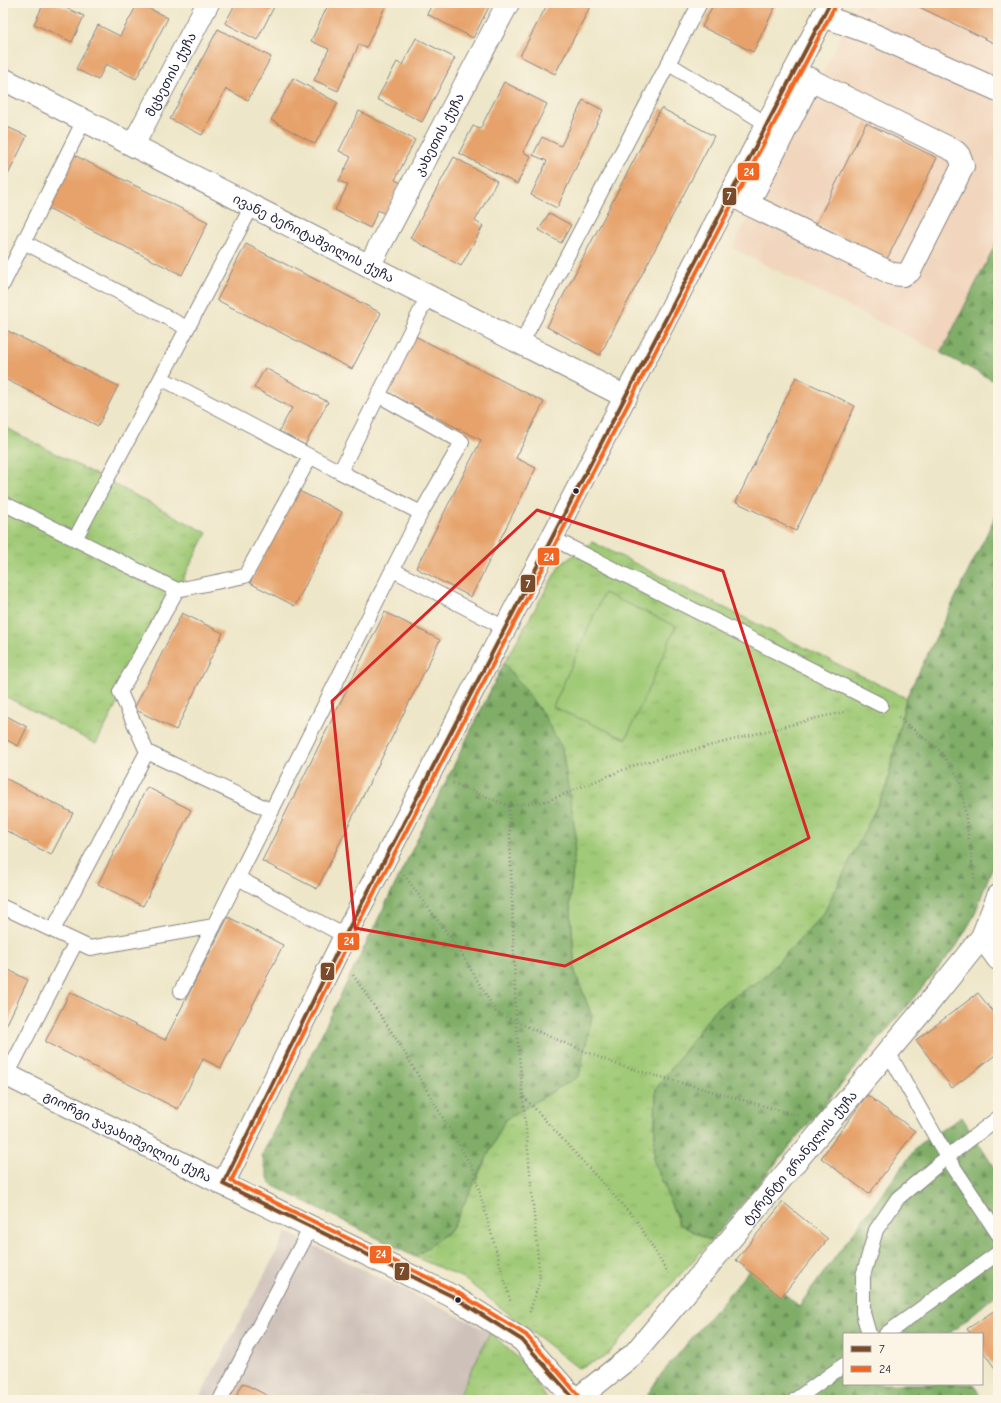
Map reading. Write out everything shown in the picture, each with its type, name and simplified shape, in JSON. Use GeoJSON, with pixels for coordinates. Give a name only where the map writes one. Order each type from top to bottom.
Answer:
{"type":"FeatureCollection","features":[{"type":"Feature","properties":{"kind":"street","name":"მცხეთის ქუჩა"},"geometry":{"type":"LineString","coordinates":[[133,145],[208,3]]}},
{"type":"Feature","properties":{"kind":"street","name":"კახეთის ქუჩა"},"geometry":{"type":"LineString","coordinates":[[369,266],[508,3]]}},
{"type":"Feature","properties":{"kind":"street"},"geometry":{"type":"LineString","coordinates":[[223,1184],[341,944],[626,397],[740,199],[802,75],[826,10],[870,33],[998,90]]}},
{"type":"Feature","properties":{"kind":"street"},"geometry":{"type":"LineString","coordinates":[[740,199],[767,124],[802,75]]}},
{"type":"Feature","properties":{"kind":"street"},"geometry":{"type":"LineString","coordinates":[[740,199],[893,274],[903,275],[910,271],[963,166],[961,157],[957,152],[802,75]]}},
{"type":"Feature","properties":{"kind":"street","name":"ივანე ბერიტაშვილის ქუჩა"},"geometry":{"type":"LineString","coordinates":[[3,79],[626,397]]}},
{"type":"Feature","properties":{"kind":"street","name":"ტერენტი გრანელის ქუჩა"},"geometry":{"type":"LineString","coordinates":[[575,1400],[634,1354],[828,1124],[982,937],[998,896]]}},
{"type":"Feature","properties":{"kind":"street"},"geometry":{"type":"LineString","coordinates":[[982,937],[998,959]]}},
{"type":"Feature","properties":{"kind":"street","name":"გიორგი ჯავახიშვილის ქუჩა"},"geometry":{"type":"LineString","coordinates":[[5,1074],[223,1184],[452,1296],[522,1340],[575,1400]]}},
{"type":"Feature","properties":{"kind":"lane"},"geometry":{"type":"LineString","coordinates":[[521,344],[700,3]]}},
{"type":"Feature","properties":{"kind":"lane"},"geometry":{"type":"LineString","coordinates":[[668,64],[767,124]]}},
{"type":"Feature","properties":{"kind":"lane"},"geometry":{"type":"LineString","coordinates":[[3,284],[84,120]]}},
{"type":"Feature","properties":{"kind":"lane"},"geometry":{"type":"LineString","coordinates":[[75,539],[252,206]]}},
{"type":"Feature","properties":{"kind":"lane"},"geometry":{"type":"LineString","coordinates":[[24,242],[187,328]]}},
{"type":"Feature","properties":{"kind":"lane"},"geometry":{"type":"LineString","coordinates":[[340,472],[428,296]]}},
{"type":"Feature","properties":{"kind":"lane"},"geometry":{"type":"LineString","coordinates":[[161,378],[421,514]]}},
{"type":"Feature","properties":{"kind":"lane"},"geometry":{"type":"LineString","coordinates":[[181,990],[392,570],[421,514],[462,442],[378,395]]}},
{"type":"Feature","properties":{"kind":"lane"},"geometry":{"type":"LineString","coordinates":[[3,503],[177,590],[245,576],[310,456]]}},
{"type":"Feature","properties":{"kind":"lane"},"geometry":{"type":"LineString","coordinates":[[552,538],[881,705]]}},
{"type":"Feature","properties":{"kind":"lane"},"geometry":{"type":"LineString","coordinates":[[392,570],[505,628]]}},
{"type":"Feature","properties":{"kind":"lane"},"geometry":{"type":"LineString","coordinates":[[177,590],[120,692],[147,752],[272,811]]}},
{"type":"Feature","properties":{"kind":"lane"},"geometry":{"type":"LineString","coordinates":[[53,930],[147,752]]}},
{"type":"Feature","properties":{"kind":"lane"},"geometry":{"type":"LineString","coordinates":[[238,878],[341,944]]}},
{"type":"Feature","properties":{"kind":"lane"},"geometry":{"type":"LineString","coordinates":[[3,907],[90,948],[214,926]]}},
{"type":"Feature","properties":{"kind":"lane"},"geometry":{"type":"LineString","coordinates":[[5,1074],[76,942]]}},
{"type":"Feature","properties":{"kind":"lane"},"geometry":{"type":"LineString","coordinates":[[888,1052],[947,1157],[998,1234]]}},
{"type":"Feature","properties":{"kind":"lane"},"geometry":{"type":"LineString","coordinates":[[869,1333],[863,1313],[863,1276],[876,1230],[898,1198],[947,1157],[998,1118]]}},
{"type":"Feature","properties":{"kind":"lane"},"geometry":{"type":"LineString","coordinates":[[220,1400],[311,1227]]}},
{"type":"Feature","properties":{"kind":"lane"},"geometry":{"type":"LineString","coordinates":[[887,1333],[998,1253]]}},
{"type":"Feature","properties":{"kind":"lane"},"geometry":{"type":"LineString","coordinates":[[795,1400],[843,1365]]}},
{"type":"Feature","properties":{"kind":"path"},"geometry":{"type":"LineString","coordinates":[[430,774],[509,806],[547,801],[643,763],[825,716],[881,705],[940,751],[961,782],[976,890]]}},
{"type":"Feature","properties":{"kind":"path"},"geometry":{"type":"LineString","coordinates":[[509,806],[516,1022],[540,1280],[522,1340]]}},
{"type":"Feature","properties":{"kind":"path"},"geometry":{"type":"LineString","coordinates":[[388,854],[458,948],[496,1012],[516,1022],[618,1065],[828,1124]]}},
{"type":"Feature","properties":{"kind":"path"},"geometry":{"type":"LineString","coordinates":[[341,944],[472,1169],[522,1340]]}},
{"type":"Feature","properties":{"kind":"path"},"geometry":{"type":"LineString","coordinates":[[523,1096],[637,1221],[682,1297]]}},
{"type":"Feature","properties":{"kind":"highlighted area"},"geometry":{"type":"Polygon","coordinates":[[[537,510],[723,571],[809,838],[565,966],[355,928],[332,701],[537,510]]]}},
{"type":"Feature","properties":{"kind":"shaded area"},"geometry":{"type":"Polygon","coordinates":[[[858,3],[998,3],[998,239],[941,353],[732,248],[858,3]]]}},
{"type":"Feature","properties":{"kind":"shaded area"},"geometry":{"type":"Polygon","coordinates":[[[287,1232],[490,1332],[457,1400],[198,1400],[287,1232]]]}},
{"type":"Feature","properties":{"kind":"green space"},"geometry":{"type":"Polygon","coordinates":[[[998,239],[998,383],[941,353],[998,239]]]}},
{"type":"Feature","properties":{"kind":"green space"},"geometry":{"type":"Polygon","coordinates":[[[3,426],[207,533],[96,744],[3,695],[3,426]]]}},
{"type":"Feature","properties":{"kind":"green space"},"geometry":{"type":"Polygon","coordinates":[[[998,511],[998,852],[974,916],[956,947],[711,1241],[679,1224],[654,1161],[656,1089],[715,1009],[764,977],[824,913],[886,788],[906,698],[998,511]]]}},
{"type":"Feature","properties":{"kind":"green space"},"geometry":{"type":"Polygon","coordinates":[[[592,542],[906,698],[886,788],[824,913],[764,977],[715,1009],[656,1089],[654,1161],[679,1224],[711,1241],[604,1358],[578,1368],[463,1278],[415,1257],[452,1229],[504,1120],[579,1076],[592,1016],[575,972],[570,900],[576,836],[543,714],[504,663],[560,565],[592,542]]]}},
{"type":"Feature","properties":{"kind":"green space"},"geometry":{"type":"Polygon","coordinates":[[[604,593],[676,626],[626,739],[553,707],[604,593]]]}},
{"type":"Feature","properties":{"kind":"green space"},"geometry":{"type":"Polygon","coordinates":[[[504,663],[543,714],[562,748],[576,836],[570,900],[575,972],[592,1016],[579,1076],[505,1120],[452,1229],[415,1257],[270,1184],[262,1155],[504,663]]]}},
{"type":"Feature","properties":{"kind":"green space"},"geometry":{"type":"Polygon","coordinates":[[[962,1117],[998,1174],[998,1293],[950,1333],[843,1333],[843,1385],[974,1385],[982,1400],[726,1400],[724,1397],[720,1400],[646,1400],[658,1378],[752,1267],[799,1306],[919,1144],[962,1117]]]}},
{"type":"Feature","properties":{"kind":"green space"},"geometry":{"type":"Polygon","coordinates":[[[490,1332],[523,1363],[548,1400],[457,1400],[490,1332]]]}},
{"type":"Feature","properties":{"kind":"building"},"geometry":{"type":"Polygon","coordinates":[[[44,3],[55,3],[84,16],[72,42],[34,24],[44,3]]]}},
{"type":"Feature","properties":{"kind":"building"},"geometry":{"type":"Polygon","coordinates":[[[138,3],[168,18],[136,79],[106,64],[98,80],[76,69],[98,25],[120,36],[138,3]]]}},
{"type":"Feature","properties":{"kind":"building"},"geometry":{"type":"Polygon","coordinates":[[[236,3],[276,3],[257,40],[225,23],[236,3]]]}},
{"type":"Feature","properties":{"kind":"building"},"geometry":{"type":"Polygon","coordinates":[[[329,3],[387,3],[366,48],[359,44],[338,91],[314,80],[329,49],[311,41],[329,3]]]}},
{"type":"Feature","properties":{"kind":"building"},"geometry":{"type":"Polygon","coordinates":[[[433,3],[491,3],[473,38],[427,14],[433,3]]]}},
{"type":"Feature","properties":{"kind":"building"},"geometry":{"type":"Polygon","coordinates":[[[548,3],[592,3],[555,74],[520,56],[548,3]]]}},
{"type":"Feature","properties":{"kind":"building"},"geometry":{"type":"Polygon","coordinates":[[[714,3],[777,3],[753,52],[702,27],[714,3]]]}},
{"type":"Feature","properties":{"kind":"building"},"geometry":{"type":"Polygon","coordinates":[[[911,3],[998,3],[998,45],[911,3]]]}},
{"type":"Feature","properties":{"kind":"building"},"geometry":{"type":"Polygon","coordinates":[[[218,29],[271,57],[248,100],[226,89],[202,135],[170,119],[218,29]]]}},
{"type":"Feature","properties":{"kind":"building"},"geometry":{"type":"Polygon","coordinates":[[[416,38],[455,58],[422,122],[377,99],[397,62],[402,65],[416,38]]]}},
{"type":"Feature","properties":{"kind":"building"},"geometry":{"type":"Polygon","coordinates":[[[293,78],[338,103],[315,144],[271,120],[293,78]]]}},
{"type":"Feature","properties":{"kind":"building"},"geometry":{"type":"Polygon","coordinates":[[[504,82],[547,104],[523,152],[531,156],[517,184],[459,153],[473,126],[480,129],[504,82]]]}},
{"type":"Feature","properties":{"kind":"building"},"geometry":{"type":"Polygon","coordinates":[[[583,100],[603,110],[557,208],[531,195],[547,161],[533,155],[542,137],[561,146],[583,100]]]}},
{"type":"Feature","properties":{"kind":"building"},"geometry":{"type":"Polygon","coordinates":[[[661,108],[714,136],[600,355],[547,327],[661,108]]]}},
{"type":"Feature","properties":{"kind":"building"},"geometry":{"type":"Polygon","coordinates":[[[359,111],[415,140],[395,180],[401,183],[385,214],[378,210],[370,228],[335,210],[348,185],[339,181],[351,157],[339,151],[359,111]]]}},
{"type":"Feature","properties":{"kind":"building"},"geometry":{"type":"Polygon","coordinates":[[[866,123],[937,158],[887,259],[816,224],[866,123]]]}},
{"type":"Feature","properties":{"kind":"building"},"geometry":{"type":"Polygon","coordinates":[[[3,125],[27,136],[3,185],[3,125]]]}},
{"type":"Feature","properties":{"kind":"building"},"geometry":{"type":"Polygon","coordinates":[[[72,154],[208,222],[182,275],[46,207],[72,154]]]}},
{"type":"Feature","properties":{"kind":"building"},"geometry":{"type":"Polygon","coordinates":[[[454,157],[497,181],[475,221],[483,226],[461,266],[410,238],[454,157]]]}},
{"type":"Feature","properties":{"kind":"building"},"geometry":{"type":"Polygon","coordinates":[[[549,213],[571,225],[561,243],[539,230],[549,213]]]}},
{"type":"Feature","properties":{"kind":"building"},"geometry":{"type":"Polygon","coordinates":[[[246,244],[381,313],[352,369],[217,300],[246,244]]]}},
{"type":"Feature","properties":{"kind":"building"},"geometry":{"type":"Polygon","coordinates":[[[6,330],[118,386],[98,426],[3,378],[3,337],[6,330]]]}},
{"type":"Feature","properties":{"kind":"building"},"geometry":{"type":"Polygon","coordinates":[[[413,335],[544,402],[516,458],[536,468],[471,597],[416,568],[481,440],[385,391],[413,335]]]}},
{"type":"Feature","properties":{"kind":"building"},"geometry":{"type":"Polygon","coordinates":[[[265,368],[328,402],[305,445],[279,431],[292,408],[254,388],[265,368]]]}},
{"type":"Feature","properties":{"kind":"building"},"geometry":{"type":"Polygon","coordinates":[[[796,377],[855,406],[796,531],[736,502],[796,377]]]}},
{"type":"Feature","properties":{"kind":"building"},"geometry":{"type":"Polygon","coordinates":[[[297,490],[342,512],[295,606],[250,583],[297,490]]]}},
{"type":"Feature","properties":{"kind":"building"},"geometry":{"type":"Polygon","coordinates":[[[385,612],[440,640],[317,889],[262,861],[385,612]]]}},
{"type":"Feature","properties":{"kind":"building"},"geometry":{"type":"Polygon","coordinates":[[[182,613],[223,633],[176,730],[134,709],[182,613]]]}},
{"type":"Feature","properties":{"kind":"building"},"geometry":{"type":"Polygon","coordinates":[[[3,714],[27,727],[18,746],[3,738],[3,714]]]}},
{"type":"Feature","properties":{"kind":"building"},"geometry":{"type":"Polygon","coordinates":[[[3,777],[73,813],[51,855],[3,829],[3,777]]]}},
{"type":"Feature","properties":{"kind":"building"},"geometry":{"type":"Polygon","coordinates":[[[147,787],[191,810],[143,906],[98,884],[147,787]]]}},
{"type":"Feature","properties":{"kind":"building"},"geometry":{"type":"Polygon","coordinates":[[[228,917],[283,945],[221,1068],[203,1059],[178,1109],[45,1042],[70,992],[165,1040],[228,917]]]}},
{"type":"Feature","properties":{"kind":"building"},"geometry":{"type":"Polygon","coordinates":[[[3,967],[28,980],[6,1026],[3,1025],[3,967]]]}},
{"type":"Feature","properties":{"kind":"building"},"geometry":{"type":"Polygon","coordinates":[[[978,993],[998,1018],[998,1053],[952,1088],[916,1040],[978,993]]]}},
{"type":"Feature","properties":{"kind":"building"},"geometry":{"type":"Polygon","coordinates":[[[867,1095],[915,1131],[869,1194],[821,1158],[867,1095]]]}},
{"type":"Feature","properties":{"kind":"building"},"geometry":{"type":"Polygon","coordinates":[[[783,1202],[828,1239],[781,1297],[736,1260],[783,1202]]]}},
{"type":"Feature","properties":{"kind":"building"},"geometry":{"type":"Polygon","coordinates":[[[998,1308],[997,1371],[983,1351],[983,1333],[970,1333],[967,1329],[998,1308]]]}},
{"type":"Feature","properties":{"kind":"building"},"geometry":{"type":"Polygon","coordinates":[[[243,1383],[270,1397],[269,1400],[234,1400],[243,1383]]]}},
{"type":"Feature","properties":{"kind":"transit line","name":"7"},"geometry":{"type":"LineString","coordinates":[[575,1400],[522,1340],[452,1296],[223,1184],[345,936],[830,3]]}},
{"type":"Feature","properties":{"kind":"transit line","name":"24"},"geometry":{"type":"LineString","coordinates":[[579,1396],[526,1335],[455,1291],[231,1181],[350,939],[835,6]]}}]}
